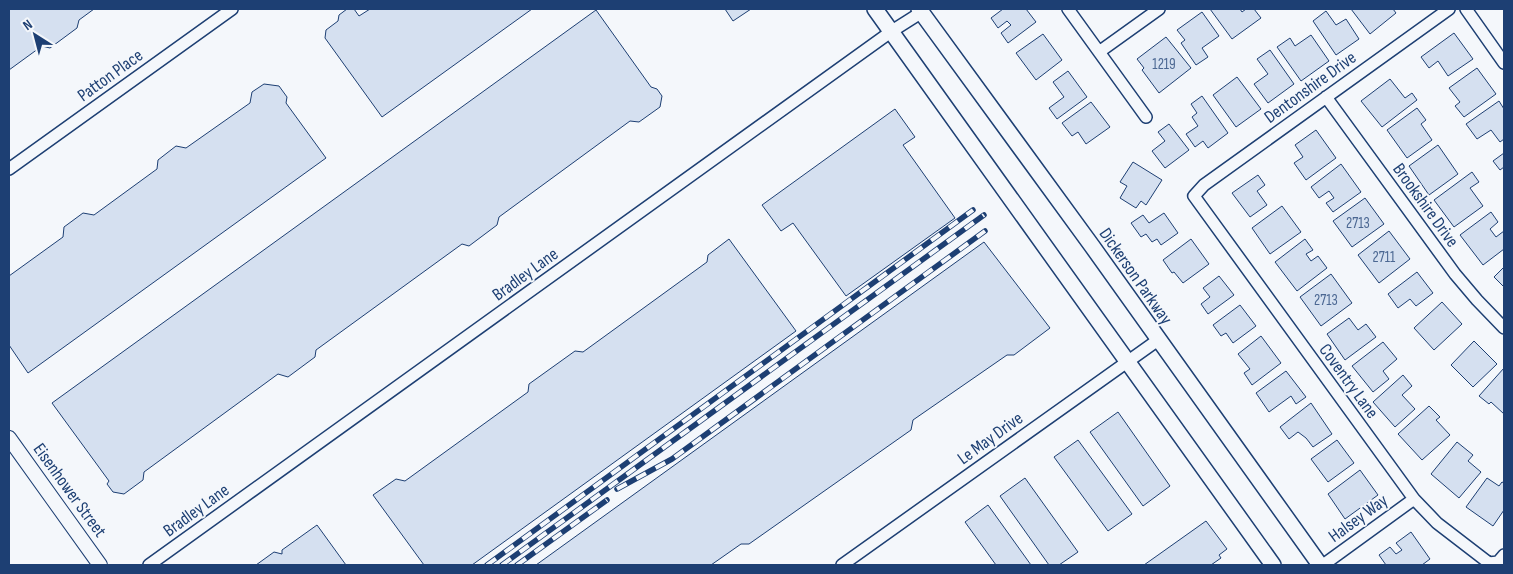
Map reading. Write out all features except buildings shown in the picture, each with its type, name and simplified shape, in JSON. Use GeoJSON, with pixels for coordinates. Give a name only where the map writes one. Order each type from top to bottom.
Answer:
{"type":"FeatureCollection","features":[{"type":"Feature","properties":{"kind":"main road"},"geometry":{"type":"LineString","coordinates":[[875,9],[1273,565]]}},
{"type":"Feature","properties":{"kind":"main road","name":"Dickerson Parkway"},"geometry":{"type":"LineString","coordinates":[[921,10],[1322,565]]}},
{"type":"Feature","properties":{"kind":"street","name":"Patton Place"},"geometry":{"type":"LineString","coordinates":[[9,169],[232,9]]}},
{"type":"Feature","properties":{"kind":"street"},"geometry":{"type":"LineString","coordinates":[[1068,9],[1146,117]]}},
{"type":"Feature","properties":{"kind":"street"},"geometry":{"type":"LineString","coordinates":[[1099,52],[1159,9]]}},
{"type":"Feature","properties":{"kind":"street","name":"Dentonshire Drive"},"geometry":{"type":"LineString","coordinates":[[1194,196],[1204,185],[1449,9]]}},
{"type":"Feature","properties":{"kind":"street"},"geometry":{"type":"LineString","coordinates":[[1466,9],[1504,63]]}},
{"type":"Feature","properties":{"kind":"street","name":"Bradley Lane"},"geometry":{"type":"LineString","coordinates":[[149,565],[921,10]]}},
{"type":"Feature","properties":{"kind":"street","name":"Brookshire Drive"},"geometry":{"type":"LineString","coordinates":[[1326,97],[1455,274],[1504,328]]}},
{"type":"Feature","properties":{"kind":"street","name":"Coventry Lane"},"geometry":{"type":"LineString","coordinates":[[1194,196],[1414,499],[1437,523],[1489,563],[1501,558]]}},
{"type":"Feature","properties":{"kind":"street","name":"Le May Drive"},"geometry":{"type":"LineString","coordinates":[[842,565],[1158,340]]}},
{"type":"Feature","properties":{"kind":"street","name":"Eisenhower Street"},"geometry":{"type":"LineString","coordinates":[[9,438],[100,565]]}},
{"type":"Feature","properties":{"kind":"street","name":"Halsey Way"},"geometry":{"type":"LineString","coordinates":[[1322,565],[1414,499]]}},
{"type":"Feature","properties":{"kind":"railway"},"geometry":{"type":"LineString","coordinates":[[487,565],[973,210]]}},
{"type":"Feature","properties":{"kind":"railway"},"geometry":{"type":"LineString","coordinates":[[502,565],[984,215]]}},
{"type":"Feature","properties":{"kind":"railway"},"geometry":{"type":"LineString","coordinates":[[617,489],[672,459],[985,231]]}},
{"type":"Feature","properties":{"kind":"railway"},"geometry":{"type":"LineString","coordinates":[[517,565],[607,500]]}}]}
